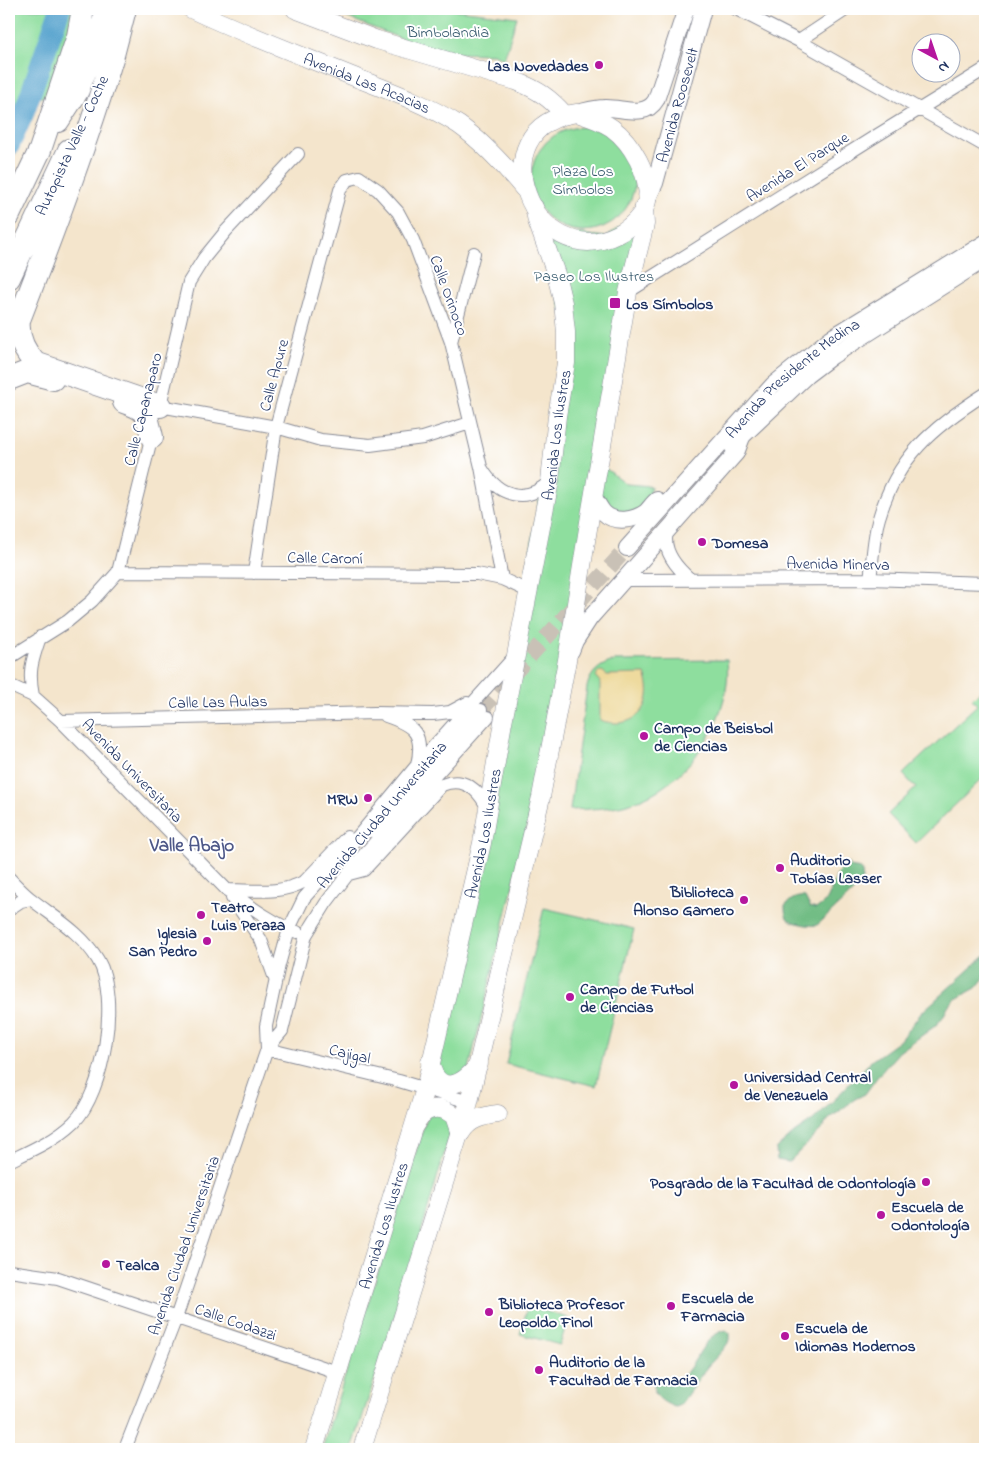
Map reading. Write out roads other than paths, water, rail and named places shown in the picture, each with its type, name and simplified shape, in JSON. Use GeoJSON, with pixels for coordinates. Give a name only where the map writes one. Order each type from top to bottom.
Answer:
{"type":"FeatureCollection","features":[{"type":"Feature","properties":{"kind":"highway","name":"Autopista Valle - Coche"},"geometry":{"type":"LineString","coordinates":[[9,215],[40,150],[78,36],[83,9]]}},
{"type":"Feature","properties":{"kind":"highway"},"geometry":{"type":"LineString","coordinates":[[40,150],[78,90],[108,9]]}},
{"type":"Feature","properties":{"kind":"highway","name":"Autopista Valle - Coche"},"geometry":{"type":"LineString","coordinates":[[9,278],[113,55],[125,9]]}},
{"type":"Feature","properties":{"kind":"highway"},"geometry":{"type":"LineString","coordinates":[[113,55],[91,126],[18,330],[26,354],[35,363],[160,406]]}},
{"type":"Feature","properties":{"kind":"highway"},"geometry":{"type":"LineString","coordinates":[[9,379],[27,372],[39,374],[140,408],[144,412],[152,437]]}},
{"type":"Feature","properties":{"kind":"main road","name":"Avenida Las Acacias"},"geometry":{"type":"LineString","coordinates":[[191,9],[224,25],[417,102],[458,125],[475,138],[501,162],[524,189]]}},
{"type":"Feature","properties":{"kind":"main road"},"geometry":{"type":"LineString","coordinates":[[295,9],[377,40],[516,81],[537,90],[571,114],[602,121],[629,144],[644,177],[646,204],[645,224],[628,292],[567,660],[541,797],[469,1102],[362,1449]]}},
{"type":"Feature","properties":{"kind":"main road"},"geometry":{"type":"LineString","coordinates":[[571,114],[553,120],[541,128],[532,138],[522,162],[524,189],[543,221],[555,232],[569,239],[585,242],[601,241],[622,232],[638,217],[646,204]]}},
{"type":"Feature","properties":{"kind":"main road","name":"Avenida Los Ilustres"},"geometry":{"type":"LineString","coordinates":[[314,1449],[425,1089],[482,843],[503,722],[550,481],[566,363],[566,332],[564,303],[534,207]]}},
{"type":"Feature","properties":{"kind":"main road"},"geometry":{"type":"LineString","coordinates":[[430,1062],[435,1077],[447,1084],[460,1082],[473,1072],[479,1063]]}},
{"type":"Feature","properties":{"kind":"main road"},"geometry":{"type":"LineString","coordinates":[[413,1130],[418,1118],[424,1112],[433,1109],[441,1110],[454,1116],[460,1134]]}},
{"type":"Feature","properties":{"kind":"main road"},"geometry":{"type":"LineString","coordinates":[[460,1134],[475,1119],[486,1115],[498,1114]]}},
{"type":"Feature","properties":{"kind":"street","name":"Avenida Roosevelt"},"geometry":{"type":"LineString","coordinates":[[571,114],[604,108],[644,111],[653,105],[686,9]]}},
{"type":"Feature","properties":{"kind":"street","name":"Avenida Roosevelt"},"geometry":{"type":"LineString","coordinates":[[646,204],[655,184],[703,9]]}},
{"type":"Feature","properties":{"kind":"street"},"geometry":{"type":"LineString","coordinates":[[736,9],[799,41],[985,146]]}},
{"type":"Feature","properties":{"kind":"street"},"geometry":{"type":"LineString","coordinates":[[799,41],[847,9]]}},
{"type":"Feature","properties":{"kind":"street","name":"Avenida El Parque"},"geometry":{"type":"LineString","coordinates":[[628,292],[985,69]]}},
{"type":"Feature","properties":{"kind":"street","name":"Calle Capanaparo"},"geometry":{"type":"LineString","coordinates":[[9,658],[68,621],[92,601],[118,572],[189,282],[204,258],[226,231],[298,154]]}},
{"type":"Feature","properties":{"kind":"street","name":"Calle Orinoco"},"geometry":{"type":"LineString","coordinates":[[340,190],[347,180],[358,177],[378,190],[398,212],[413,240],[451,342],[481,467],[502,580]]}},
{"type":"Feature","properties":{"kind":"street","name":"Calle Apure"},"geometry":{"type":"LineString","coordinates":[[254,573],[276,427],[340,190]]}},
{"type":"Feature","properties":{"kind":"street","name":"Avenida Presidente Medina"},"geometry":{"type":"LineString","coordinates":[[630,552],[738,432],[773,385],[831,338],[985,243]]}},
{"type":"Feature","properties":{"kind":"street"},"geometry":{"type":"LineString","coordinates":[[451,342],[474,252]]}},
{"type":"Feature","properties":{"kind":"street","name":"Avenida Presidente Medina"},"geometry":{"type":"LineString","coordinates":[[738,432],[832,356],[985,259]]}},
{"type":"Feature","properties":{"kind":"street"},"geometry":{"type":"LineString","coordinates":[[870,579],[878,520],[889,490],[907,459],[934,429],[985,394]]}},
{"type":"Feature","properties":{"kind":"street"},"geometry":{"type":"LineString","coordinates":[[160,406],[276,427],[321,440],[370,445],[423,438],[470,423]]}},
{"type":"Feature","properties":{"kind":"street"},"geometry":{"type":"LineString","coordinates":[[567,660],[575,640],[590,618],[736,452],[738,432],[718,432],[646,512],[636,518],[618,520],[611,518],[593,496]]}},
{"type":"Feature","properties":{"kind":"street","name":"Calle Orinoco"},"geometry":{"type":"LineString","coordinates":[[481,467],[487,477],[512,495],[531,494],[550,481]]}},
{"type":"Feature","properties":{"kind":"street"},"geometry":{"type":"LineString","coordinates":[[667,532],[666,544],[672,558],[682,572],[690,579]]}},
{"type":"Feature","properties":{"kind":"street","name":"Calle Caroní"},"geometry":{"type":"LineString","coordinates":[[118,572],[477,574],[502,580],[528,591]]}},
{"type":"Feature","properties":{"kind":"street","name":"Avenida Minerva"},"geometry":{"type":"LineString","coordinates":[[624,580],[870,579],[985,583]]}},
{"type":"Feature","properties":{"kind":"street"},"geometry":{"type":"LineString","coordinates":[[33,696],[30,680],[31,666],[40,637]]}},
{"type":"Feature","properties":{"kind":"street","name":"Avenida Ciudad Universitaria"},"geometry":{"type":"LineString","coordinates":[[266,1049],[282,1031],[306,934],[326,903],[358,861],[482,708],[517,654]]}},
{"type":"Feature","properties":{"kind":"street","name":"Avenida Universitaria"},"geometry":{"type":"LineString","coordinates":[[9,686],[33,696],[61,720],[227,890],[252,908],[289,929],[306,934]]}},
{"type":"Feature","properties":{"kind":"street","name":"Avenida Ciudad Universitaria"},"geometry":{"type":"LineString","coordinates":[[227,890],[264,892],[296,886],[305,881],[417,765],[482,708]]}},
{"type":"Feature","properties":{"kind":"street","name":"Avenida Ciudad Universitaria"},"geometry":{"type":"LineString","coordinates":[[289,929],[313,895],[482,708]]}},
{"type":"Feature","properties":{"kind":"street","name":"Calle Las Aulas"},"geometry":{"type":"LineString","coordinates":[[61,720],[375,713],[433,714],[482,708]]}},
{"type":"Feature","properties":{"kind":"street","name":"Calle Las Aulas"},"geometry":{"type":"LineString","coordinates":[[375,713],[406,725],[414,732],[419,739],[421,750],[417,765]]}},
{"type":"Feature","properties":{"kind":"street","name":"Avenida Ciudad Universitaria"},"geometry":{"type":"LineString","coordinates":[[125,1449],[176,1318],[266,1049],[266,1026],[289,929],[304,898],[417,765]]}},
{"type":"Feature","properties":{"kind":"street"},"geometry":{"type":"LineString","coordinates":[[349,874],[364,870],[442,785],[455,781],[468,785],[484,799],[488,809]]}},
{"type":"Feature","properties":{"kind":"street"},"geometry":{"type":"LineString","coordinates":[[9,878],[31,899],[72,929],[98,959],[106,984],[109,1013],[102,1062],[95,1088],[87,1106],[74,1122],[53,1139],[9,1161]]}},
{"type":"Feature","properties":{"kind":"street"},"geometry":{"type":"LineString","coordinates":[[227,890],[261,940],[276,980]]}},
{"type":"Feature","properties":{"kind":"street"},"geometry":{"type":"LineString","coordinates":[[9,909],[21,901],[31,899]]}},
{"type":"Feature","properties":{"kind":"street","name":"Cajigal"},"geometry":{"type":"LineString","coordinates":[[266,1049],[399,1081],[469,1102]]}},
{"type":"Feature","properties":{"kind":"street","name":"Calle Codazzi"},"geometry":{"type":"LineString","coordinates":[[9,1271],[58,1278],[337,1372]]}},
{"type":"Feature","properties":{"kind":"waterway"},"geometry":{"type":"LineString","coordinates":[[9,146],[23,115],[60,9]]}},
{"type":"Feature","properties":{"kind":"tunnel"},"geometry":{"type":"LineString","coordinates":[[481,710],[627,548]]}},
{"type":"Feature","properties":{"kind":"place","name":"Las Novedades"},"geometry":{"type":"Point","coordinates":[599,65]}},
{"type":"Feature","properties":{"kind":"place","name":"Los Símbolos"},"geometry":{"type":"Point","coordinates":[615,303]}},
{"type":"Feature","properties":{"kind":"place","name":"Domesa"},"geometry":{"type":"Point","coordinates":[702,542]}},
{"type":"Feature","properties":{"kind":"place","name":"Campo de Beisbol de Ciencias"},"geometry":{"type":"Point","coordinates":[644,736]}},
{"type":"Feature","properties":{"kind":"place","name":"MRW"},"geometry":{"type":"Point","coordinates":[368,798]}},
{"type":"Feature","properties":{"kind":"place","name":"Auditorio Tobías Lasser"},"geometry":{"type":"Point","coordinates":[780,868]}},
{"type":"Feature","properties":{"kind":"place","name":"Biblioteca Alonso Gamero"},"geometry":{"type":"Point","coordinates":[744,900]}},
{"type":"Feature","properties":{"kind":"place","name":"Teatro Luis Peraza"},"geometry":{"type":"Point","coordinates":[201,915]}},
{"type":"Feature","properties":{"kind":"place","name":"Iglesia San Pedro"},"geometry":{"type":"Point","coordinates":[207,941]}},
{"type":"Feature","properties":{"kind":"place","name":"Campo de Futbol de Ciencias"},"geometry":{"type":"Point","coordinates":[570,997]}},
{"type":"Feature","properties":{"kind":"place","name":"Universidad Central de Venezuela"},"geometry":{"type":"Point","coordinates":[734,1085]}},
{"type":"Feature","properties":{"kind":"place","name":"Posgrado de la Facultad de Odontología"},"geometry":{"type":"Point","coordinates":[926,1182]}},
{"type":"Feature","properties":{"kind":"place","name":"Escuela de Odontología"},"geometry":{"type":"Point","coordinates":[881,1215]}},
{"type":"Feature","properties":{"kind":"place","name":"Tealca"},"geometry":{"type":"Point","coordinates":[106,1264]}},
{"type":"Feature","properties":{"kind":"place","name":"Escuela de Farmacia"},"geometry":{"type":"Point","coordinates":[671,1306]}},
{"type":"Feature","properties":{"kind":"place","name":"Biblioteca Profesor Leopoldo Finol"},"geometry":{"type":"Point","coordinates":[489,1312]}},
{"type":"Feature","properties":{"kind":"place","name":"Escuela de Idiomas Modernos"},"geometry":{"type":"Point","coordinates":[785,1336]}},
{"type":"Feature","properties":{"kind":"place","name":"Auditorio de la Facultad de Farmacia"},"geometry":{"type":"Point","coordinates":[539,1370]}},
{"type":"Feature","properties":{"kind":"district","name":"Valle Abajo"},"geometry":{"type":"Point","coordinates":[192,844]}},
{"type":"Feature","properties":{"kind":"park label","name":"Bimbolandia"},"geometry":{"type":"Point","coordinates":[448,31]}},
{"type":"Feature","properties":{"kind":"park label","name":"Plaza Los Símbolos"},"geometry":{"type":"Point","coordinates":[583,179]}},
{"type":"Feature","properties":{"kind":"park label","name":"Paseo Los Ilustres"},"geometry":{"type":"Point","coordinates":[594,275]}}]}
